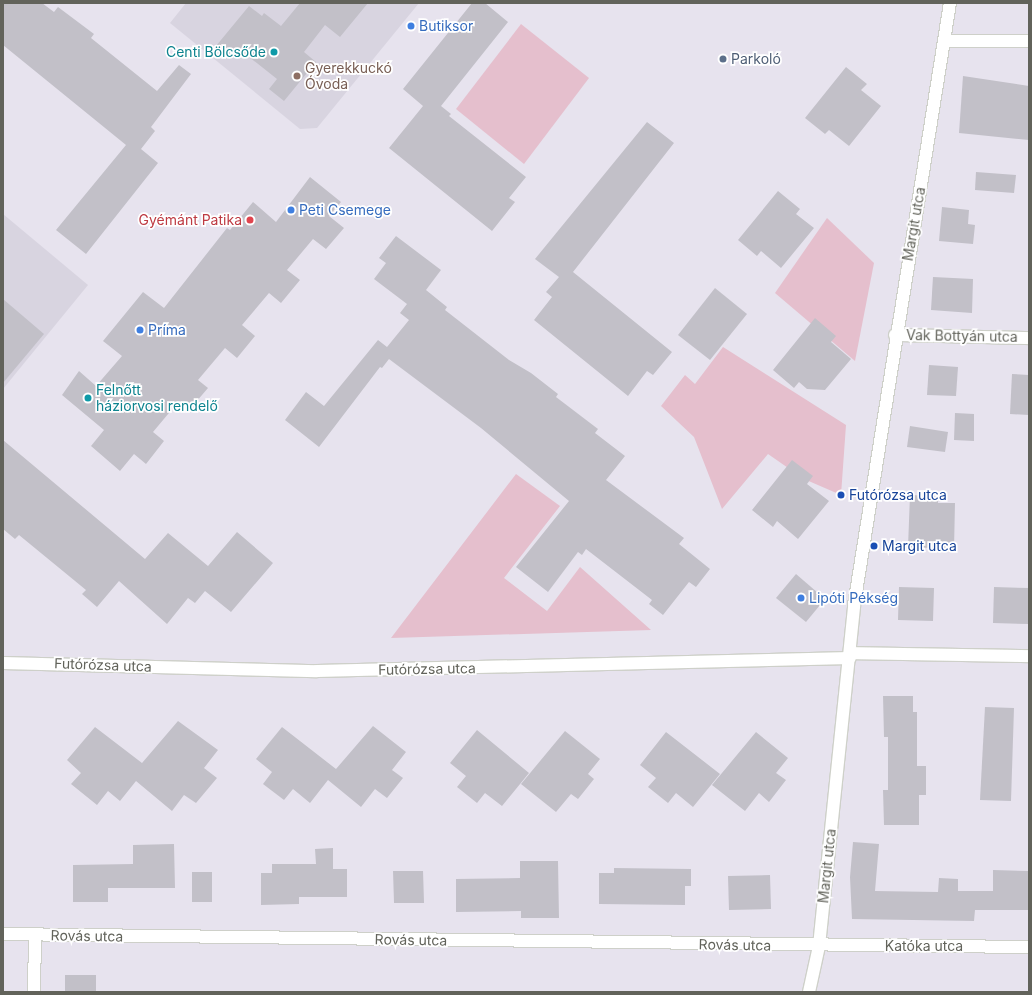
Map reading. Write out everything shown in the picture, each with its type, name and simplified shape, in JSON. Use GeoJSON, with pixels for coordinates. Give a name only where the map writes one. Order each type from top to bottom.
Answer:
{"type":"FeatureCollection","features":[{"type":"Feature","properties":{"kind":"street","name":"Margit utca"},"geometry":{"type":"LineString","coordinates":[[809,992],[819,946],[850,656],[854,605],[895,335],[950,3]]}},
{"type":"Feature","properties":{"kind":"street"},"geometry":{"type":"LineString","coordinates":[[944,41],[1029,41]]}},
{"type":"Feature","properties":{"kind":"street","name":"Vak Bottyán utca"},"geometry":{"type":"LineString","coordinates":[[895,335],[1029,338]]}},
{"type":"Feature","properties":{"kind":"street","name":"Futórózsa utca"},"geometry":{"type":"LineString","coordinates":[[3,663],[317,671],[850,656],[1029,656]]}},
{"type":"Feature","properties":{"kind":"street","name":"Rovás utca"},"geometry":{"type":"LineString","coordinates":[[3,934],[819,946]]}},
{"type":"Feature","properties":{"kind":"street"},"geometry":{"type":"LineString","coordinates":[[34,992],[35,935]]}},
{"type":"Feature","properties":{"kind":"street","name":"Katóka utca"},"geometry":{"type":"LineString","coordinates":[[819,946],[1029,947]]}},
{"type":"Feature","properties":{"kind":"shaded area","name":"Gyerekkuckó Óvoda"},"geometry":{"type":"Polygon","coordinates":[[[186,3],[419,3],[317,128],[300,129],[170,23],[186,3]]]}},
{"type":"Feature","properties":{"kind":"shaded area"},"geometry":{"type":"Polygon","coordinates":[[[521,24],[589,78],[524,164],[456,109],[521,24]]]}},
{"type":"Feature","properties":{"kind":"shaded area"},"geometry":{"type":"Polygon","coordinates":[[[3,214],[88,285],[3,389],[3,214]]]}},
{"type":"Feature","properties":{"kind":"shaded area"},"geometry":{"type":"Polygon","coordinates":[[[827,218],[874,263],[855,361],[775,293],[827,218]]]}},
{"type":"Feature","properties":{"kind":"shaded area"},"geometry":{"type":"Polygon","coordinates":[[[723,347],[846,425],[841,495],[804,479],[768,454],[722,509],[694,437],[661,406],[685,375],[695,384],[723,347]]]}},
{"type":"Feature","properties":{"kind":"shaded area"},"geometry":{"type":"Polygon","coordinates":[[[516,474],[560,506],[504,578],[547,611],[580,567],[651,630],[391,638],[516,474]]]}},
{"type":"Feature","properties":{"kind":"building"},"geometry":{"type":"Polygon","coordinates":[[[3,3],[42,3],[54,12],[58,7],[94,34],[91,38],[157,91],[179,65],[191,74],[151,127],[155,131],[141,149],[158,163],[86,254],[56,230],[126,145],[3,45],[3,3]]]}},
{"type":"Feature","properties":{"kind":"building","name":"Centi Bölcsőde"},"geometry":{"type":"Polygon","coordinates":[[[300,3],[368,3],[340,37],[325,25],[304,52],[316,62],[284,101],[269,89],[277,79],[239,49],[231,59],[216,46],[249,6],[262,16],[264,13],[281,26],[300,3]]]}},
{"type":"Feature","properties":{"kind":"building"},"geometry":{"type":"Polygon","coordinates":[[[472,3],[485,3],[508,22],[441,106],[451,114],[449,116],[526,177],[509,198],[515,202],[492,231],[389,148],[423,106],[403,89],[472,3]]]}},
{"type":"Feature","properties":{"kind":"building"},"geometry":{"type":"Polygon","coordinates":[[[846,67],[867,84],[861,90],[881,106],[849,146],[829,130],[825,134],[805,118],[846,67]]]}},
{"type":"Feature","properties":{"kind":"building"},"geometry":{"type":"Polygon","coordinates":[[[963,76],[1029,86],[1029,140],[959,133],[963,76]]]}},
{"type":"Feature","properties":{"kind":"building"},"geometry":{"type":"Polygon","coordinates":[[[647,122],[674,143],[573,272],[672,352],[653,375],[647,371],[628,396],[534,320],[552,297],[546,292],[559,277],[535,259],[647,122]]]}},
{"type":"Feature","properties":{"kind":"building"},"geometry":{"type":"Polygon","coordinates":[[[976,172],[1016,175],[1014,193],[975,190],[976,172]]]}},
{"type":"Feature","properties":{"kind":"building"},"geometry":{"type":"Polygon","coordinates":[[[310,177],[341,202],[329,216],[344,228],[326,249],[313,239],[287,270],[300,280],[281,303],[269,293],[242,325],[255,336],[237,358],[225,348],[198,380],[208,388],[190,409],[179,401],[153,432],[164,441],[146,464],[134,454],[120,471],[91,446],[104,430],[62,395],[79,371],[96,386],[122,356],[103,341],[143,292],[164,308],[227,228],[230,230],[253,202],[276,222],[310,177]]]}},
{"type":"Feature","properties":{"kind":"building"},"geometry":{"type":"Polygon","coordinates":[[[778,191],[800,209],[796,214],[814,228],[781,268],[761,251],[757,256],[738,240],[778,191]]]}},
{"type":"Feature","properties":{"kind":"building"},"geometry":{"type":"Polygon","coordinates":[[[942,207],[969,210],[968,224],[975,225],[973,244],[939,241],[942,207]]]}},
{"type":"Feature","properties":{"kind":"building"},"geometry":{"type":"Polygon","coordinates":[[[396,236],[441,270],[426,290],[447,307],[445,310],[509,360],[531,373],[558,394],[556,397],[598,429],[595,433],[625,456],[606,480],[684,538],[679,544],[710,569],[696,587],[689,582],[663,615],[649,604],[652,600],[586,549],[582,555],[578,552],[548,592],[516,567],[569,501],[481,428],[389,359],[382,368],[380,367],[319,447],[285,420],[306,392],[324,406],[378,340],[387,347],[409,320],[400,313],[407,304],[374,279],[386,263],[379,258],[396,236]]]}},
{"type":"Feature","properties":{"kind":"building"},"geometry":{"type":"Polygon","coordinates":[[[933,277],[973,279],[972,313],[931,310],[933,277]]]}},
{"type":"Feature","properties":{"kind":"building"},"geometry":{"type":"Polygon","coordinates":[[[715,288],[747,314],[710,360],[678,335],[715,288]]]}},
{"type":"Feature","properties":{"kind":"building"},"geometry":{"type":"Polygon","coordinates":[[[3,299],[44,334],[3,383],[3,299]]]}},
{"type":"Feature","properties":{"kind":"building"},"geometry":{"type":"Polygon","coordinates":[[[815,318],[836,336],[831,342],[851,359],[825,390],[807,389],[799,382],[794,388],[773,370],[815,318]]]}},
{"type":"Feature","properties":{"kind":"building"},"geometry":{"type":"Polygon","coordinates":[[[929,365],[958,367],[956,396],[927,395],[929,365]]]}},
{"type":"Feature","properties":{"kind":"building"},"geometry":{"type":"Polygon","coordinates":[[[1012,374],[1029,375],[1029,415],[1010,414],[1012,374]]]}},
{"type":"Feature","properties":{"kind":"building"},"geometry":{"type":"Polygon","coordinates":[[[955,413],[974,414],[974,441],[954,440],[955,413]]]}},
{"type":"Feature","properties":{"kind":"building"},"geometry":{"type":"Polygon","coordinates":[[[910,426],[948,432],[945,452],[907,447],[910,426]]]}},
{"type":"Feature","properties":{"kind":"building"},"geometry":{"type":"Polygon","coordinates":[[[3,440],[145,559],[168,533],[208,566],[237,532],[273,563],[231,612],[205,591],[195,603],[188,598],[167,624],[119,581],[97,607],[82,594],[86,590],[19,535],[15,539],[3,529],[3,440]]]}},
{"type":"Feature","properties":{"kind":"building"},"geometry":{"type":"Polygon","coordinates":[[[792,460],[813,476],[807,484],[829,501],[798,539],[777,521],[773,527],[752,510],[792,460]]]}},
{"type":"Feature","properties":{"kind":"building"},"geometry":{"type":"Polygon","coordinates":[[[910,495],[938,496],[938,503],[955,503],[954,549],[908,547],[910,495]]]}},
{"type":"Feature","properties":{"kind":"building","name":"Lipóti Pékség"},"geometry":{"type":"Polygon","coordinates":[[[796,574],[825,599],[806,622],[776,598],[796,574]]]}},
{"type":"Feature","properties":{"kind":"building"},"geometry":{"type":"Polygon","coordinates":[[[899,587],[934,588],[933,621],[898,620],[899,587]]]}},
{"type":"Feature","properties":{"kind":"building"},"geometry":{"type":"Polygon","coordinates":[[[994,587],[1029,588],[1029,624],[993,623],[994,587]]]}},
{"type":"Feature","properties":{"kind":"building"},"geometry":{"type":"Polygon","coordinates":[[[883,696],[913,696],[913,712],[917,712],[917,766],[926,766],[926,795],[919,795],[919,825],[884,825],[883,790],[888,790],[888,737],[884,737],[883,696]]]}},
{"type":"Feature","properties":{"kind":"building"},"geometry":{"type":"Polygon","coordinates":[[[985,707],[1014,708],[1011,801],[980,800],[985,707]]]}},
{"type":"Feature","properties":{"kind":"building"},"geometry":{"type":"Polygon","coordinates":[[[178,721],[218,750],[204,768],[217,778],[196,803],[184,795],[172,811],[136,781],[120,801],[108,791],[97,805],[71,784],[81,773],[67,760],[95,727],[142,763],[178,721]]]}},
{"type":"Feature","properties":{"kind":"building"},"geometry":{"type":"Polygon","coordinates":[[[373,726],[406,752],[392,770],[403,778],[387,798],[375,789],[361,807],[328,780],[310,803],[293,789],[284,800],[263,784],[272,772],[256,759],[282,727],[336,769],[373,726]]]}},
{"type":"Feature","properties":{"kind":"building"},"geometry":{"type":"Polygon","coordinates":[[[477,730],[529,773],[502,806],[485,793],[477,803],[457,787],[466,776],[450,763],[477,730]]]}},
{"type":"Feature","properties":{"kind":"building"},"geometry":{"type":"Polygon","coordinates":[[[565,731],[600,759],[588,774],[594,779],[578,799],[571,794],[556,812],[521,784],[565,731]]]}},
{"type":"Feature","properties":{"kind":"building"},"geometry":{"type":"Polygon","coordinates":[[[666,732],[720,774],[693,807],[676,793],[668,803],[648,787],[656,778],[640,765],[666,732]]]}},
{"type":"Feature","properties":{"kind":"building"},"geometry":{"type":"Polygon","coordinates":[[[756,732],[788,758],[776,773],[786,780],[769,802],[759,793],[745,811],[712,785],[756,732]]]}},
{"type":"Feature","properties":{"kind":"building"},"geometry":{"type":"Polygon","coordinates":[[[853,842],[879,844],[875,891],[938,892],[939,878],[958,879],[958,891],[993,891],[993,870],[1029,871],[1029,910],[975,910],[974,921],[852,919],[850,877],[853,842]]]}},
{"type":"Feature","properties":{"kind":"building"},"geometry":{"type":"Polygon","coordinates":[[[174,844],[175,888],[108,888],[108,902],[73,902],[73,865],[133,864],[133,845],[174,844]]]}},
{"type":"Feature","properties":{"kind":"building"},"geometry":{"type":"Polygon","coordinates":[[[333,848],[333,869],[347,869],[347,897],[299,897],[299,904],[261,905],[261,873],[272,873],[272,864],[316,864],[315,849],[333,848]]]}},
{"type":"Feature","properties":{"kind":"building"},"geometry":{"type":"Polygon","coordinates":[[[520,861],[558,861],[559,918],[521,918],[521,911],[456,912],[456,879],[520,878],[520,861]]]}},
{"type":"Feature","properties":{"kind":"building"},"geometry":{"type":"Polygon","coordinates":[[[614,868],[691,869],[691,886],[685,886],[685,905],[599,904],[599,873],[614,873],[614,868]]]}},
{"type":"Feature","properties":{"kind":"building"},"geometry":{"type":"Polygon","coordinates":[[[393,871],[423,871],[424,903],[394,903],[393,871]]]}},
{"type":"Feature","properties":{"kind":"building"},"geometry":{"type":"Polygon","coordinates":[[[192,872],[212,872],[212,902],[192,902],[192,872]]]}},
{"type":"Feature","properties":{"kind":"building"},"geometry":{"type":"Polygon","coordinates":[[[770,875],[771,909],[729,910],[728,876],[770,875]]]}},
{"type":"Feature","properties":{"kind":"building"},"geometry":{"type":"Polygon","coordinates":[[[65,975],[96,975],[96,992],[65,992],[65,975]]]}},
{"type":"Feature","properties":{"kind":"place","name":"Butiksor"},"geometry":{"type":"Point","coordinates":[411,26]}},
{"type":"Feature","properties":{"kind":"place","name":"Centi Bölcsőde"},"geometry":{"type":"Point","coordinates":[274,52]}},
{"type":"Feature","properties":{"kind":"place","name":"Parkoló"},"geometry":{"type":"Point","coordinates":[723,59]}},
{"type":"Feature","properties":{"kind":"place","name":"Gyerekkuckó Óvoda"},"geometry":{"type":"Point","coordinates":[297,76]}},
{"type":"Feature","properties":{"kind":"place","name":"Peti Csemege"},"geometry":{"type":"Point","coordinates":[291,210]}},
{"type":"Feature","properties":{"kind":"place","name":"Gyémánt Patika"},"geometry":{"type":"Point","coordinates":[250,220]}},
{"type":"Feature","properties":{"kind":"place","name":"Príma"},"geometry":{"type":"Point","coordinates":[140,330]}},
{"type":"Feature","properties":{"kind":"place","name":"Felnőtt háziorvosi rendelő"},"geometry":{"type":"Point","coordinates":[88,398]}},
{"type":"Feature","properties":{"kind":"place","name":"Futórózsa utca"},"geometry":{"type":"Point","coordinates":[841,495]}},
{"type":"Feature","properties":{"kind":"place","name":"Margit utca"},"geometry":{"type":"Point","coordinates":[874,546]}},
{"type":"Feature","properties":{"kind":"place","name":"Lipóti Pékség"},"geometry":{"type":"Point","coordinates":[801,598]}}]}
